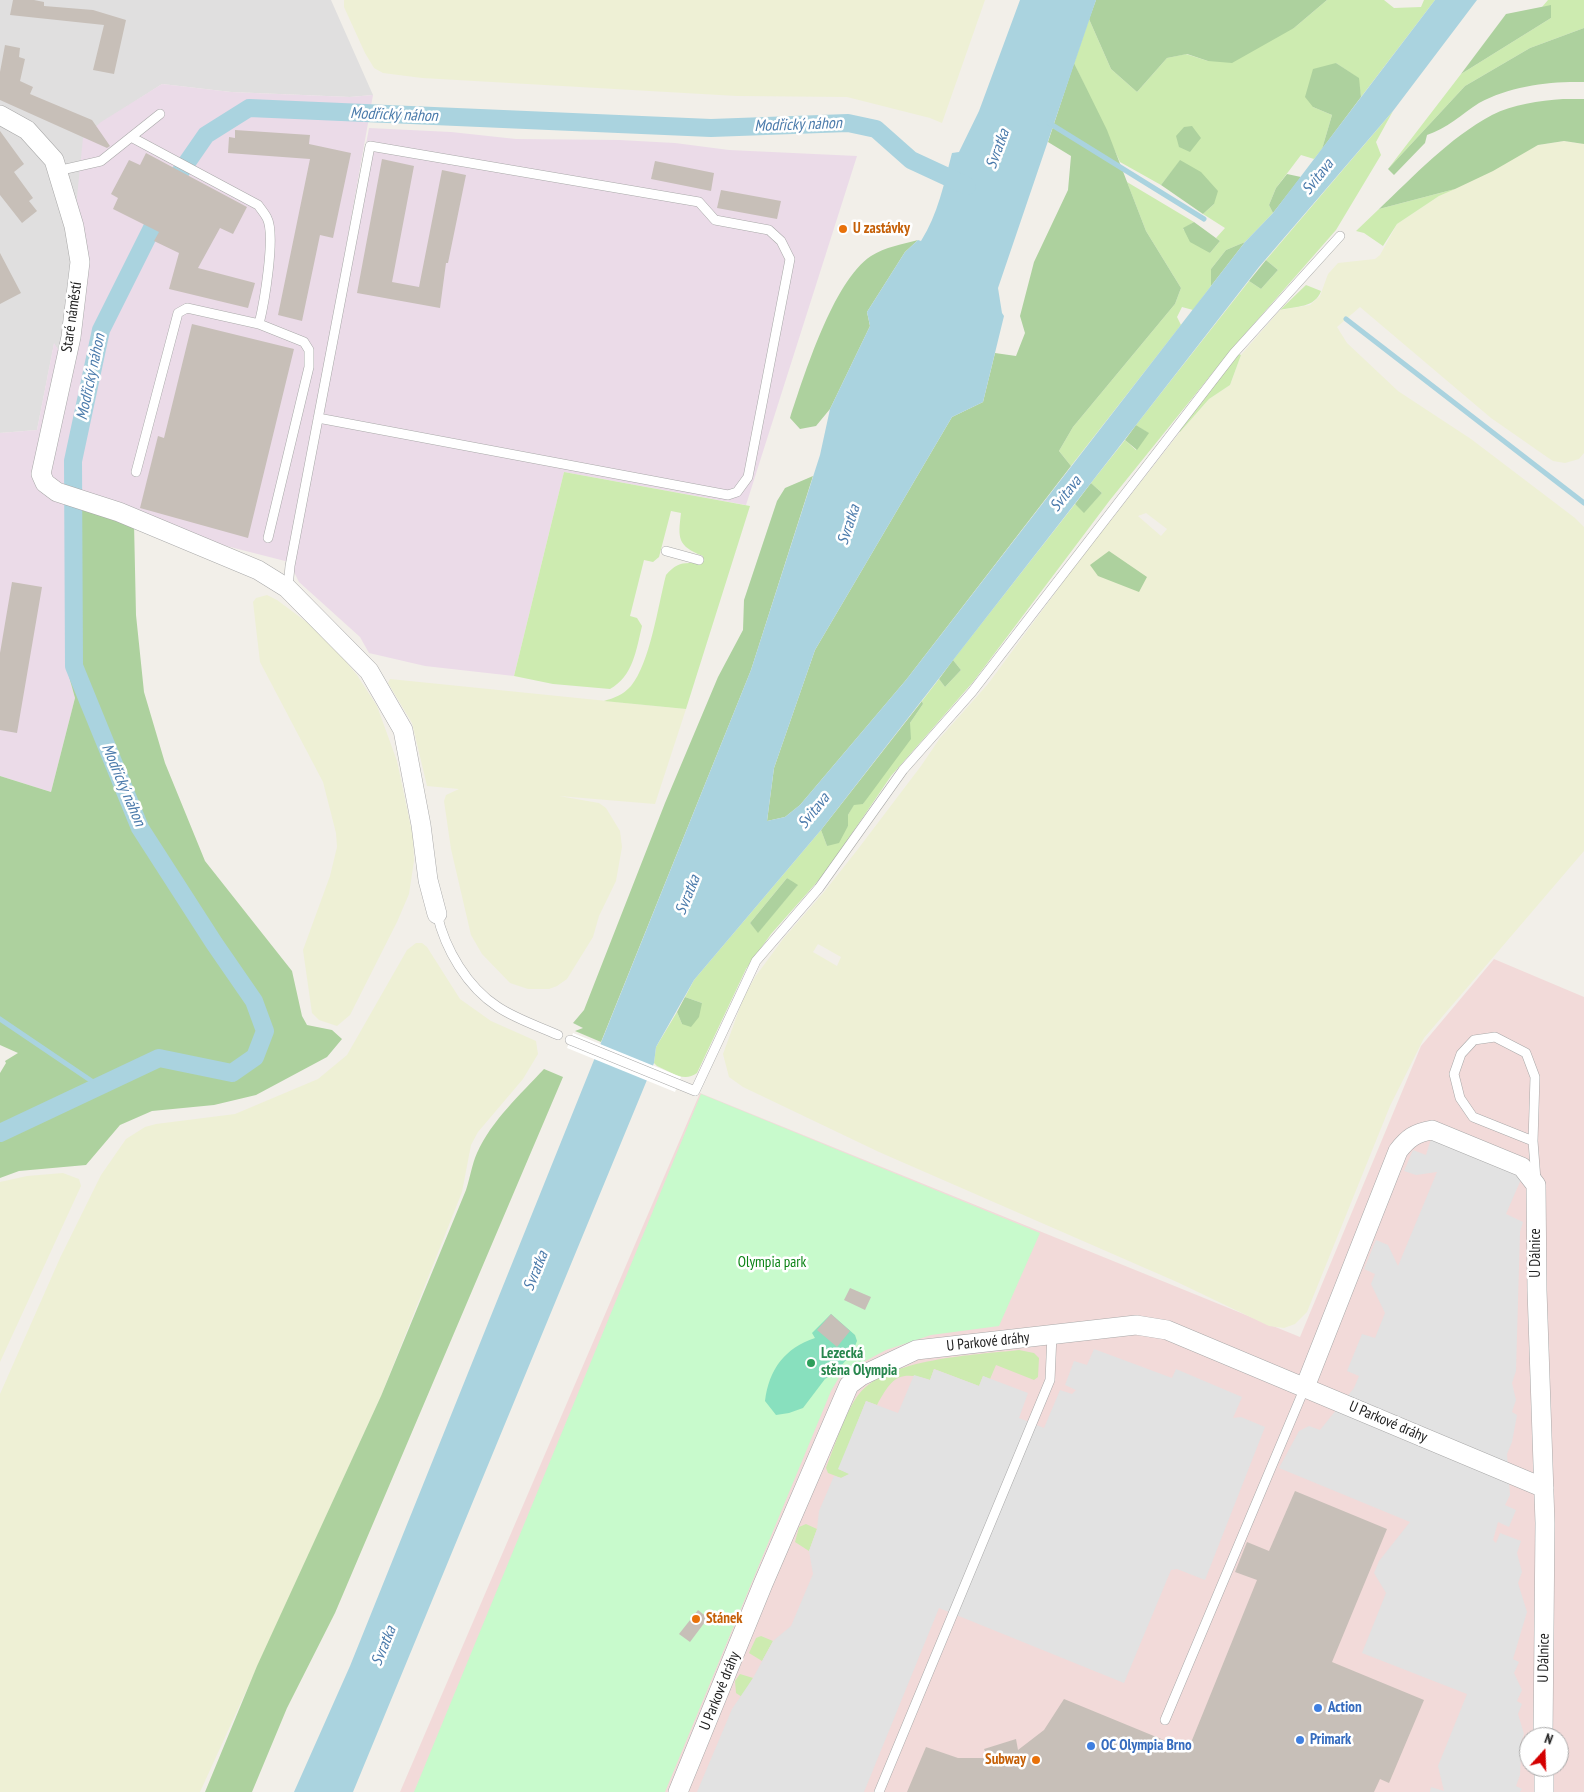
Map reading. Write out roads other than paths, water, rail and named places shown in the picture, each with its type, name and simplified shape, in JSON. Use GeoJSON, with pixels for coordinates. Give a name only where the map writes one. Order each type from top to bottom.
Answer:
{"type":"FeatureCollection","features":[{"type":"Feature","properties":{"kind":"street","name":"Staré náměstí"},"geometry":{"type":"LineString","coordinates":[[0,115],[27,130],[54,160],[74,226],[80,262],[71,337],[40,474],[45,482],[57,492],[101,506],[258,570],[288,588],[369,671],[403,730],[428,880],[437,914]]}},
{"type":"Feature","properties":{"kind":"street"},"geometry":{"type":"LineString","coordinates":[[1305,1387],[1398,1151],[1405,1142],[1416,1133],[1432,1130],[1522,1167],[1536,1185]]}},
{"type":"Feature","properties":{"kind":"street","name":"U Dálnice"},"geometry":{"type":"LineString","coordinates":[[1536,1185],[1537,1290],[1544,1488],[1544,1727]]}},
{"type":"Feature","properties":{"kind":"street","name":"U Parkové dráhy"},"geometry":{"type":"LineString","coordinates":[[678,1792],[763,1584],[848,1385],[861,1376],[916,1350],[1136,1326],[1153,1326],[1167,1330],[1305,1387],[1544,1488]]}},
{"type":"Feature","properties":{"kind":"street"},"geometry":{"type":"LineString","coordinates":[[1544,1777],[1544,1792]]}},
{"type":"Feature","properties":{"kind":"lane"},"geometry":{"type":"LineString","coordinates":[[57,172],[101,161],[160,114]]}},
{"type":"Feature","properties":{"kind":"lane"},"geometry":{"type":"LineString","coordinates":[[131,137],[258,206],[268,219],[270,253],[259,324]]}},
{"type":"Feature","properties":{"kind":"lane"},"geometry":{"type":"LineString","coordinates":[[288,588],[318,418],[370,146],[699,202],[715,220],[769,230],[781,241],[790,259],[748,477],[738,492],[728,495],[318,418]]}},
{"type":"Feature","properties":{"kind":"lane"},"geometry":{"type":"LineString","coordinates":[[570,1040],[695,1091],[756,961],[820,888],[903,770],[972,692],[1228,360],[1340,236]]}},
{"type":"Feature","properties":{"kind":"lane"},"geometry":{"type":"LineString","coordinates":[[136,472],[178,313],[187,308],[259,324],[304,342],[309,350],[309,367],[268,538]]}},
{"type":"Feature","properties":{"kind":"lane"},"geometry":{"type":"LineString","coordinates":[[666,551],[699,560]]}},
{"type":"Feature","properties":{"kind":"lane"},"geometry":{"type":"LineString","coordinates":[[437,914],[448,945],[465,976],[475,988],[497,1006],[558,1035]]}},
{"type":"Feature","properties":{"kind":"lane"},"geometry":{"type":"LineString","coordinates":[[1533,1140],[1473,1117],[1460,1098],[1454,1074],[1461,1054],[1474,1040],[1495,1037],[1526,1053],[1535,1077],[1533,1140],[1536,1185]]}},
{"type":"Feature","properties":{"kind":"lane"},"geometry":{"type":"LineString","coordinates":[[879,1792],[1050,1380],[1052,1335]]}},
{"type":"Feature","properties":{"kind":"lane"},"geometry":{"type":"LineString","coordinates":[[1165,1720],[1305,1387]]}},
{"type":"Feature","properties":{"kind":"water"},"geometry":{"type":"Polygon","coordinates":[[[1020,0],[1096,0],[998,288],[1004,316],[983,402],[952,417],[815,650],[774,768],[767,821],[785,817],[800,805],[906,680],[1245,242],[1273,213],[1435,0],[1477,0],[1393,111],[1259,267],[821,830],[694,980],[656,1047],[654,1063],[353,1792],[294,1792],[350,1666],[751,670],[820,455],[830,409],[870,326],[867,312],[905,252],[918,240],[921,241],[927,231],[940,198],[952,153],[959,152],[979,111],[1020,0]]]}},
{"type":"Feature","properties":{"kind":"waterway","name":"Modřický náhon"},"geometry":{"type":"LineString","coordinates":[[0,1133],[159,1058],[232,1073],[255,1057],[265,1031],[254,1001],[140,828],[74,666],[73,461],[101,330],[179,174],[206,135],[249,108],[711,128],[848,123],[876,129],[911,160],[967,186]]}},
{"type":"Feature","properties":{"kind":"waterway"},"geometry":{"type":"LineString","coordinates":[[1049,123],[1204,219]]}},
{"type":"Feature","properties":{"kind":"waterway"},"geometry":{"type":"LineString","coordinates":[[1346,319],[1584,503]]}},
{"type":"Feature","properties":{"kind":"waterway"},"geometry":{"type":"LineString","coordinates":[[0,1019],[99,1086]]}},
{"type":"Feature","properties":{"kind":"place","name":"U zastávky"},"geometry":{"type":"Point","coordinates":[843,229]}},
{"type":"Feature","properties":{"kind":"place","name":"Lezecká stěna Olympia"},"geometry":{"type":"Point","coordinates":[811,1363]}},
{"type":"Feature","properties":{"kind":"place","name":"Stánek"},"geometry":{"type":"Point","coordinates":[696,1619]}},
{"type":"Feature","properties":{"kind":"place","name":"Action"},"geometry":{"type":"Point","coordinates":[1318,1708]}},
{"type":"Feature","properties":{"kind":"place","name":"Primark"},"geometry":{"type":"Point","coordinates":[1300,1740]}},
{"type":"Feature","properties":{"kind":"place","name":"OC Olympia Brno"},"geometry":{"type":"Point","coordinates":[1091,1746]}},
{"type":"Feature","properties":{"kind":"place","name":"Subway"},"geometry":{"type":"Point","coordinates":[1036,1760]}},
{"type":"Feature","properties":{"kind":"water label","name":"Svratka"},"geometry":{"type":"Point","coordinates":[998,149]}},
{"type":"Feature","properties":{"kind":"water label","name":"Svitava"},"geometry":{"type":"Point","coordinates":[1318,177]}},
{"type":"Feature","properties":{"kind":"water label","name":"Svitava"},"geometry":{"type":"Point","coordinates":[1066,494]}},
{"type":"Feature","properties":{"kind":"water label","name":"Svratka"},"geometry":{"type":"Point","coordinates":[849,525]}},
{"type":"Feature","properties":{"kind":"water label","name":"Svitava"},"geometry":{"type":"Point","coordinates":[814,811]}},
{"type":"Feature","properties":{"kind":"water label","name":"Svratka"},"geometry":{"type":"Point","coordinates":[688,895]}},
{"type":"Feature","properties":{"kind":"water label","name":"Svratka"},"geometry":{"type":"Point","coordinates":[536,1271]}},
{"type":"Feature","properties":{"kind":"water label","name":"Svratka"},"geometry":{"type":"Point","coordinates":[384,1646]}},
{"type":"Feature","properties":{"kind":"park label","name":"Olympia park"},"geometry":{"type":"Point","coordinates":[772,1263]}}]}
